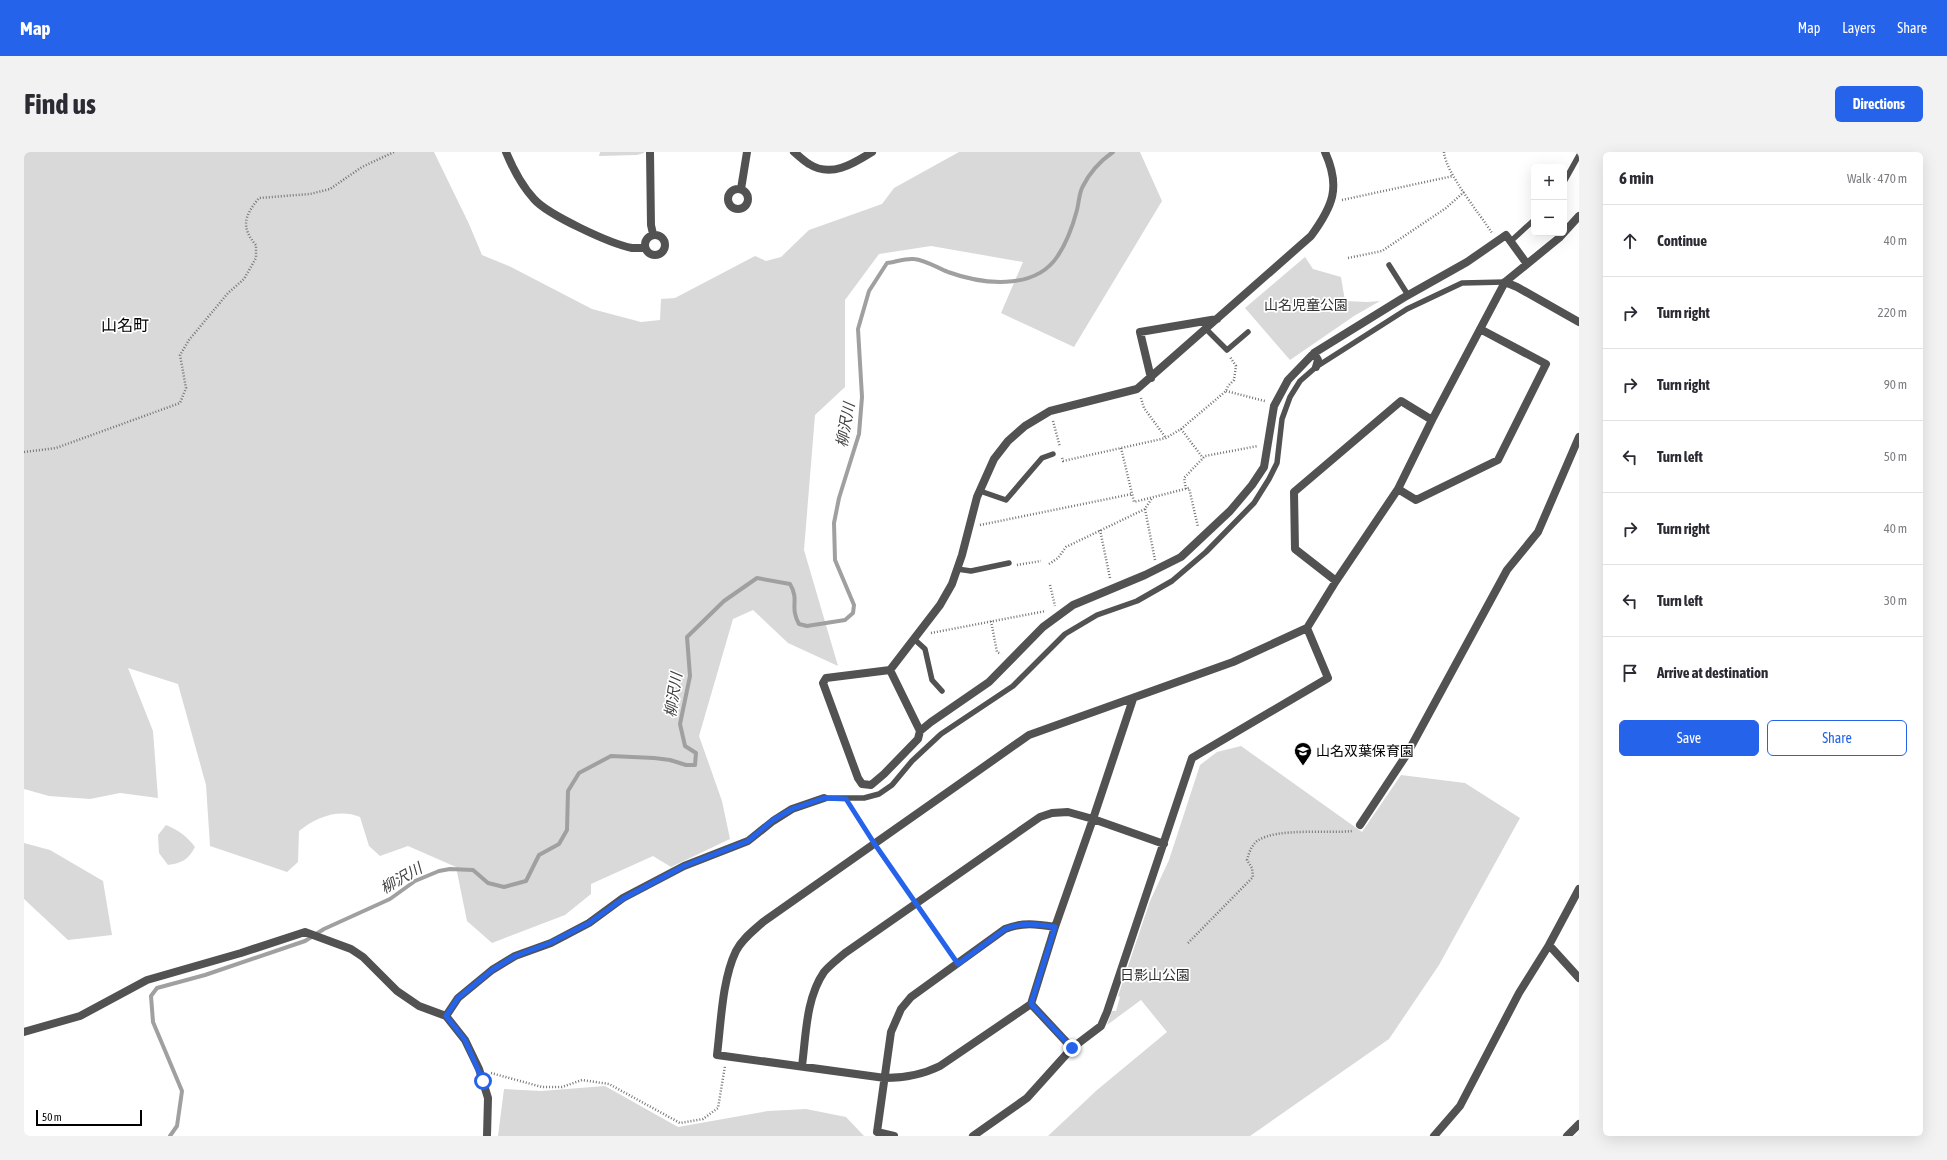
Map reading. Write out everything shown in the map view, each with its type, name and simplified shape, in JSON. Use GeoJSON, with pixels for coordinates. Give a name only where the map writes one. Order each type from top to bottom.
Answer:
{"type":"FeatureCollection","features":[{"type":"Feature","properties":{"kind":"street"},"geometry":{"type":"LineString","coordinates":[[506,152],[521,184],[534,201],[554,216],[608,239],[632,248],[644,248],[651,255],[658,255],[663,251],[665,244],[663,238],[653,234]]}},
{"type":"Feature","properties":{"kind":"street"},"geometry":{"type":"LineString","coordinates":[[650,152],[653,234]]}},
{"type":"Feature","properties":{"kind":"street"},"geometry":{"type":"LineString","coordinates":[[741,189],[748,152]]}},
{"type":"Feature","properties":{"kind":"street"},"geometry":{"type":"LineString","coordinates":[[794,152],[809,164],[833,170],[843,169],[872,152]]}},
{"type":"Feature","properties":{"kind":"street"},"geometry":{"type":"LineString","coordinates":[[1325,152],[1330,162],[1334,181],[1332,203],[1323,220],[1311,236],[1151,378],[1136,389],[1050,411],[1025,426],[1008,441],[994,459],[980,491],[952,584],[940,605],[914,639],[890,670],[826,678],[823,683],[858,778],[862,784],[871,785],[884,774],[918,739],[920,731],[989,682],[1043,627],[1073,605],[1146,576],[1181,557],[1230,510],[1252,485],[1264,467],[1274,406],[1288,380],[1314,353],[1408,295],[1466,262],[1506,235],[1528,264]]}},
{"type":"Feature","properties":{"kind":"street"},"geometry":{"type":"LineString","coordinates":[[1132,699],[1094,819],[1055,927],[1031,1004],[940,1066],[925,1074],[902,1078],[885,1078],[717,1055],[728,973],[736,951],[747,935],[763,922],[1028,735],[1233,662],[1307,628],[1336,581],[1398,489],[1432,420],[1505,282],[1560,238],[1579,216]]}},
{"type":"Feature","properties":{"kind":"street"},"geometry":{"type":"LineString","coordinates":[[644,248],[645,240],[653,234]]}},
{"type":"Feature","properties":{"kind":"street"},"geometry":{"type":"LineString","coordinates":[[1505,282],[1517,287],[1579,322]]}},
{"type":"Feature","properties":{"kind":"street"},"geometry":{"type":"LineString","coordinates":[[1151,378],[1140,332],[1218,319]]}},
{"type":"Feature","properties":{"kind":"street"},"geometry":{"type":"LineString","coordinates":[[1398,489],[1416,500],[1498,460],[1546,364],[1480,329]]}},
{"type":"Feature","properties":{"kind":"street"},"geometry":{"type":"LineString","coordinates":[[1314,353],[1318,360],[1316,367]]}},
{"type":"Feature","properties":{"kind":"street"},"geometry":{"type":"LineString","coordinates":[[1336,581],[1295,549],[1294,492],[1401,401],[1432,420]]}},
{"type":"Feature","properties":{"kind":"street"},"geometry":{"type":"LineString","coordinates":[[1360,825],[1407,754],[1508,570],[1538,532],[1554,500],[1579,437]]}},
{"type":"Feature","properties":{"kind":"street"},"geometry":{"type":"LineString","coordinates":[[973,1136],[1027,1098],[1072,1048],[1101,1026],[1192,758],[1328,678],[1307,628]]}},
{"type":"Feature","properties":{"kind":"street"},"geometry":{"type":"LineString","coordinates":[[890,670],[920,731]]}},
{"type":"Feature","properties":{"kind":"street"},"geometry":{"type":"LineString","coordinates":[[446,1016],[458,998],[492,970],[515,956],[550,943],[583,927],[624,898],[684,866],[748,841],[773,820],[792,809],[824,798]]}},
{"type":"Feature","properties":{"kind":"street"},"geometry":{"type":"LineString","coordinates":[[802,1066],[811,998],[825,971],[845,953],[1040,817],[1052,813],[1068,812],[1094,819],[1164,844]]}},
{"type":"Feature","properties":{"kind":"street"},"geometry":{"type":"LineString","coordinates":[[1434,1136],[1460,1106],[1518,993],[1549,945],[1579,889]]}},
{"type":"Feature","properties":{"kind":"street"},"geometry":{"type":"LineString","coordinates":[[894,1136],[877,1132],[891,1032],[901,1009],[911,997],[1005,929],[1030,923],[1055,927]]}},
{"type":"Feature","properties":{"kind":"street"},"geometry":{"type":"LineString","coordinates":[[24,1032],[80,1016],[147,980],[307,932],[351,949],[363,957],[397,991],[419,1006],[446,1016],[465,1040],[479,1069],[488,1098],[487,1136]]}},
{"type":"Feature","properties":{"kind":"street"},"geometry":{"type":"LineString","coordinates":[[1549,945],[1579,978]]}},
{"type":"Feature","properties":{"kind":"street"},"geometry":{"type":"LineString","coordinates":[[1031,1004],[1072,1048]]}},
{"type":"Feature","properties":{"kind":"street"},"geometry":{"type":"LineString","coordinates":[[1567,1136],[1579,1124]]}},
{"type":"Feature","properties":{"kind":"lane"},"geometry":{"type":"LineString","coordinates":[[1567,177],[1579,155]]}},
{"type":"Feature","properties":{"kind":"lane"},"geometry":{"type":"LineString","coordinates":[[1510,242],[1531,223]]}},
{"type":"Feature","properties":{"kind":"lane"},"geometry":{"type":"LineString","coordinates":[[1389,264],[1408,295]]}},
{"type":"Feature","properties":{"kind":"lane"},"geometry":{"type":"LineString","coordinates":[[824,798],[864,798],[879,794],[892,785],[918,755],[941,734],[1013,686],[1065,634],[1097,615],[1136,601],[1172,581],[1206,552],[1254,503],[1269,479],[1277,463],[1282,419],[1290,397],[1300,381],[1316,367],[1407,309],[1462,283],[1505,282]]}},
{"type":"Feature","properties":{"kind":"lane"},"geometry":{"type":"LineString","coordinates":[[1206,329],[1227,350],[1248,332]]}},
{"type":"Feature","properties":{"kind":"lane"},"geometry":{"type":"LineString","coordinates":[[980,491],[1006,500],[1042,458],[1052,454]]}},
{"type":"Feature","properties":{"kind":"lane"},"geometry":{"type":"LineString","coordinates":[[957,569],[971,572],[1008,563]]}},
{"type":"Feature","properties":{"kind":"lane"},"geometry":{"type":"LineString","coordinates":[[914,639],[925,649],[932,680],[942,691]]}},
{"type":"Feature","properties":{"kind":"path"},"geometry":{"type":"LineString","coordinates":[[24,452],[56,448],[180,403],[186,388],[180,355],[189,340],[228,292],[244,279],[256,258],[256,245],[248,236],[246,223],[248,211],[259,198],[310,194],[330,189],[362,167],[394,152]]}},
{"type":"Feature","properties":{"kind":"path"},"geometry":{"type":"LineString","coordinates":[[1444,152],[1444,159],[1453,176],[1493,234]]}},
{"type":"Feature","properties":{"kind":"path"},"geometry":{"type":"LineString","coordinates":[[1340,201],[1453,176]]}},
{"type":"Feature","properties":{"kind":"path"},"geometry":{"type":"LineString","coordinates":[[1348,258],[1382,251],[1446,208],[1464,192]]}},
{"type":"Feature","properties":{"kind":"path"},"geometry":{"type":"LineString","coordinates":[[1053,421],[1063,461],[1166,438],[1181,429],[1226,391],[1228,386],[1234,380],[1236,366],[1227,350]]}},
{"type":"Feature","properties":{"kind":"path"},"geometry":{"type":"LineString","coordinates":[[1226,391],[1268,402]]}},
{"type":"Feature","properties":{"kind":"path"},"geometry":{"type":"LineString","coordinates":[[1140,398],[1144,408],[1166,438]]}},
{"type":"Feature","properties":{"kind":"path"},"geometry":{"type":"LineString","coordinates":[[1181,429],[1203,458]]}},
{"type":"Feature","properties":{"kind":"path"},"geometry":{"type":"LineString","coordinates":[[1186,489],[1184,478],[1203,458],[1260,445]]}},
{"type":"Feature","properties":{"kind":"path"},"geometry":{"type":"LineString","coordinates":[[1121,448],[1134,502],[1189,488],[1199,530]]}},
{"type":"Feature","properties":{"kind":"path"},"geometry":{"type":"LineString","coordinates":[[978,526],[1132,494]]}},
{"type":"Feature","properties":{"kind":"path"},"geometry":{"type":"LineString","coordinates":[[1152,497],[1146,509],[1156,563]]}},
{"type":"Feature","properties":{"kind":"path"},"geometry":{"type":"LineString","coordinates":[[1049,564],[1058,558],[1066,547],[1146,509]]}},
{"type":"Feature","properties":{"kind":"path"},"geometry":{"type":"LineString","coordinates":[[1100,530],[1110,582]]}},
{"type":"Feature","properties":{"kind":"path"},"geometry":{"type":"LineString","coordinates":[[1008,563],[1019,566],[1040,561]]}},
{"type":"Feature","properties":{"kind":"path"},"geometry":{"type":"LineString","coordinates":[[1050,585],[1056,608]]}},
{"type":"Feature","properties":{"kind":"path"},"geometry":{"type":"LineString","coordinates":[[929,634],[1044,610],[1049,613]]}},
{"type":"Feature","properties":{"kind":"path"},"geometry":{"type":"LineString","coordinates":[[991,621],[998,652],[1003,656]]}},
{"type":"Feature","properties":{"kind":"path"},"geometry":{"type":"LineString","coordinates":[[846,799],[874,843],[958,964]]}},
{"type":"Feature","properties":{"kind":"path"},"geometry":{"type":"LineString","coordinates":[[1188,943],[1232,897],[1250,882],[1253,877],[1252,868],[1247,860],[1249,851],[1257,842],[1272,835],[1293,833],[1338,833],[1354,831],[1360,825]]}},
{"type":"Feature","properties":{"kind":"path"},"geometry":{"type":"LineString","coordinates":[[479,1069],[542,1087],[562,1087],[582,1080],[609,1084],[680,1123],[703,1119],[718,1108],[726,1056]]}},
{"type":"Feature","properties":{"kind":"green space"},"geometry":{"type":"Polygon","coordinates":[[[24,152],[434,152],[469,224],[482,255],[511,267],[592,309],[641,322],[660,320],[661,299],[675,298],[755,256],[766,261],[781,257],[809,230],[882,204],[894,188],[959,152],[1140,152],[1162,201],[1074,347],[1001,313],[1023,262],[931,246],[879,254],[845,300],[845,387],[815,415],[804,550],[838,666],[788,643],[753,610],[733,619],[699,736],[722,801],[730,839],[671,867],[653,856],[591,884],[591,894],[565,915],[492,943],[467,921],[456,867],[408,846],[380,856],[369,846],[360,817],[352,814],[344,813],[328,815],[320,818],[299,831],[298,862],[287,872],[210,846],[206,785],[178,684],[128,668],[153,731],[158,798],[120,793],[90,799],[49,796],[24,789],[24,152]]]}},
{"type":"Feature","properties":{"kind":"green space"},"geometry":{"type":"Polygon","coordinates":[[[600,152],[644,153],[637,155],[599,156],[600,152]]]}},
{"type":"Feature","properties":{"kind":"green space","name":"山名児童公園"},"geometry":{"type":"Polygon","coordinates":[[[1305,257],[1313,269],[1341,277],[1345,301],[1380,301],[1354,316],[1290,360],[1245,308],[1305,257]]]}},
{"type":"Feature","properties":{"kind":"green space","name":"日影山公園"},"geometry":{"type":"Polygon","coordinates":[[[1241,746],[1362,832],[1401,775],[1465,783],[1520,818],[1439,965],[1389,1039],[1250,1136],[1048,1136],[1097,1090],[1167,1032],[1141,1000],[1107,1025],[1112,1011],[1116,1011],[1120,997],[1118,996],[1150,901],[1169,860],[1200,765],[1217,752],[1241,746]]]}},
{"type":"Feature","properties":{"kind":"green space"},"geometry":{"type":"Polygon","coordinates":[[[166,825],[182,834],[195,847],[190,855],[184,860],[168,865],[159,853],[158,835],[166,825]]]}},
{"type":"Feature","properties":{"kind":"green space"},"geometry":{"type":"Polygon","coordinates":[[[24,843],[50,850],[103,881],[112,935],[68,940],[24,899],[24,843]]]}},
{"type":"Feature","properties":{"kind":"green space"},"geometry":{"type":"Polygon","coordinates":[[[605,1086],[678,1127],[768,1111],[806,1109],[846,1117],[864,1136],[498,1136],[504,1089],[541,1091],[605,1086]]]}},
{"type":"Feature","properties":{"kind":"waterway","name":"柳沢川"},"geometry":{"type":"LineString","coordinates":[[170,1136],[177,1126],[182,1091],[153,1022],[151,996],[157,988],[205,975],[305,941],[324,929],[390,899],[415,881],[439,871],[450,869],[473,870],[488,883],[504,887],[526,881],[539,855],[559,844],[567,830],[568,791],[579,773],[611,756],[654,758],[670,760],[686,765],[695,765],[696,753],[685,746],[680,724],[690,676],[687,637],[724,601],[757,578],[790,584],[793,590],[795,613],[799,624],[807,626],[845,620],[853,613],[854,605],[835,560],[834,523],[839,498],[859,434],[862,397],[858,329],[869,291],[887,263],[908,259],[923,261],[948,272],[976,280],[1006,282],[1021,280],[1035,275],[1047,268],[1057,257],[1073,222],[1083,186],[1096,167],[1113,152]]}},
{"type":"Feature","properties":{"kind":"place","name":"山名双葉保育園"},"geometry":{"type":"Point","coordinates":[1303,766]}},
{"type":"Feature","properties":{"kind":"district","name":"山名町"},"geometry":{"type":"Point","coordinates":[125,325]}},
{"type":"Feature","properties":{"kind":"route"},"geometry":{"type":"LineString","coordinates":[[483,1081],[465,1040],[446,1016],[458,998],[492,970],[515,956],[550,943],[589,923],[624,898],[684,866],[748,841],[773,820],[792,809],[824,798],[846,799],[874,843],[958,964],[1005,929],[1020,924],[1030,923],[1055,927],[1031,1004],[1072,1048]]}}]}
